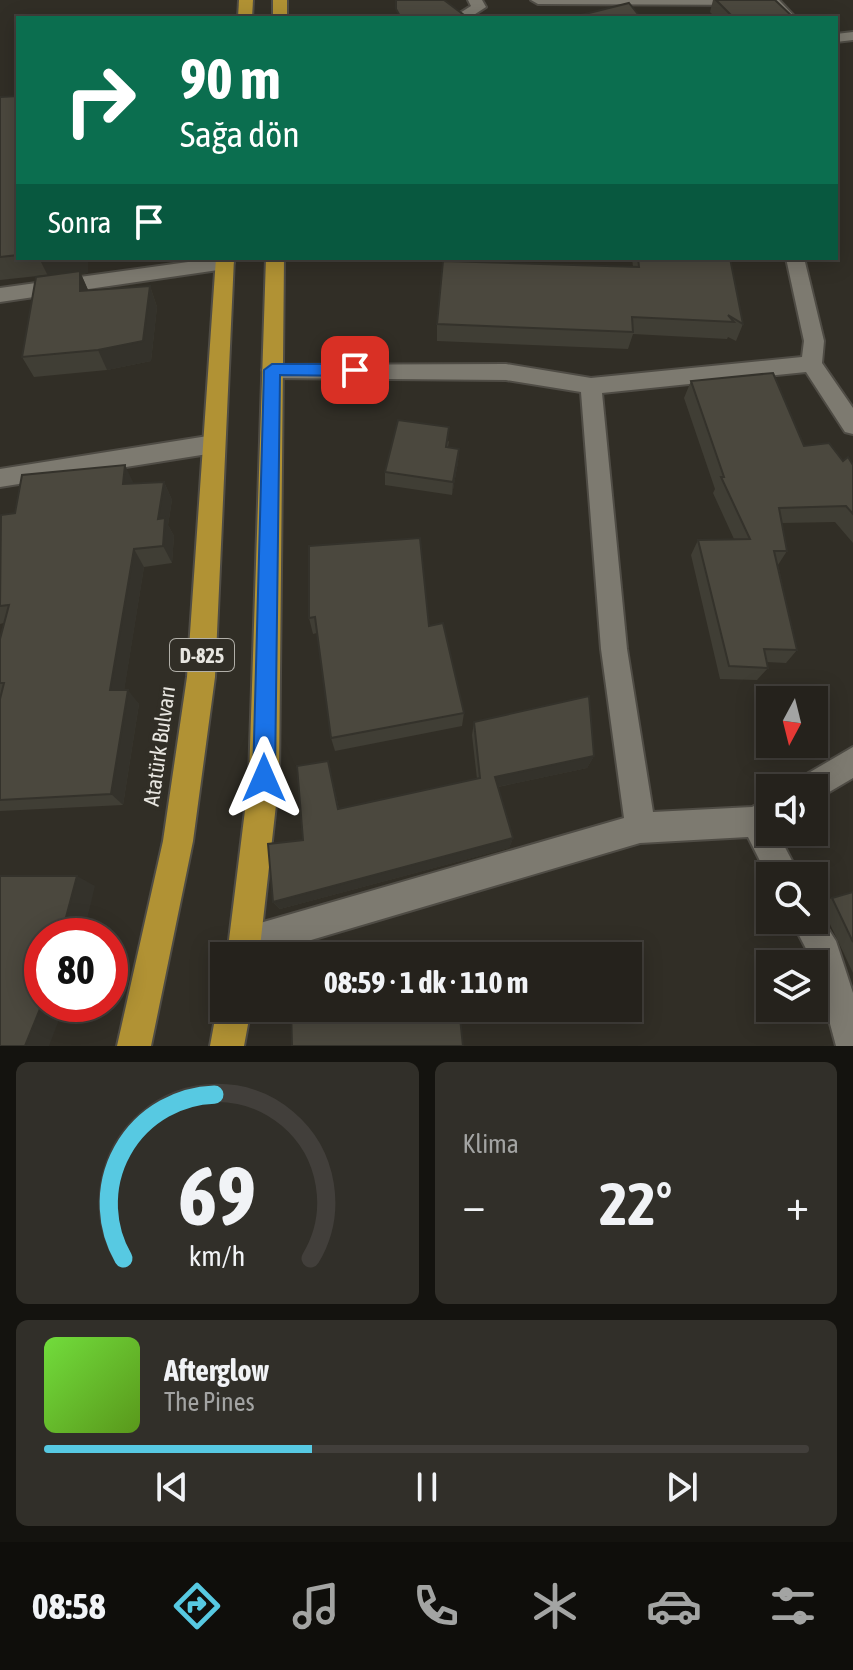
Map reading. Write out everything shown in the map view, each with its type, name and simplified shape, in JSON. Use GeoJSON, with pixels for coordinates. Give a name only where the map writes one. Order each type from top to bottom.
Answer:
{"type":"FeatureCollection","features":[{"type":"Feature","properties":{"kind":"highway","name":"D-825"},"geometry":{"type":"LineString","coordinates":[[246,942],[264,778],[275,260]]}},
{"type":"Feature","properties":{"kind":"highway","name":"Atatürk Bulvarı"},"geometry":{"type":"LineString","coordinates":[[134,1046],[178,841],[201,677],[225,261]]}},
{"type":"Feature","properties":{"kind":"highway"},"geometry":{"type":"LineString","coordinates":[[227,1046],[231,1022]]}},
{"type":"Feature","properties":{"kind":"street"},"geometry":{"type":"LineString","coordinates":[[463,16],[479,7],[475,0]]}},
{"type":"Feature","properties":{"kind":"street"},"geometry":{"type":"LineString","coordinates":[[538,0],[772,1],[787,16]]}},
{"type":"Feature","properties":{"kind":"street"},"geometry":{"type":"LineString","coordinates":[[795,260],[814,341],[812,364],[853,426]]}},
{"type":"Feature","properties":{"kind":"street"},"geometry":{"type":"LineString","coordinates":[[0,295],[225,261]]}},
{"type":"Feature","properties":{"kind":"street"},"geometry":{"type":"LineString","coordinates":[[272,370],[506,372],[591,386],[812,364]]}},
{"type":"Feature","properties":{"kind":"street"},"geometry":{"type":"LineString","coordinates":[[591,386],[614,649],[640,828]]}},
{"type":"Feature","properties":{"kind":"street"},"geometry":{"type":"LineString","coordinates":[[0,478],[214,444]]}},
{"type":"Feature","properties":{"kind":"street"},"geometry":{"type":"LineString","coordinates":[[828,777],[853,761]]}},
{"type":"Feature","properties":{"kind":"street"},"geometry":{"type":"LineString","coordinates":[[271,942],[640,828],[756,818]]}},
{"type":"Feature","properties":{"kind":"street"},"geometry":{"type":"LineString","coordinates":[[814,934],[824,953],[853,1046]]}},
{"type":"Feature","properties":{"kind":"building"},"geometry":{"type":"Polygon","coordinates":[[[396,0],[444,0],[465,16],[400,16],[396,0]]]}},
{"type":"Feature","properties":{"kind":"building"},"geometry":{"type":"Polygon","coordinates":[[[716,0],[775,0],[792,16],[732,16],[716,0]]]}},
{"type":"Feature","properties":{"kind":"building"},"geometry":{"type":"Polygon","coordinates":[[[629,3],[639,16],[577,16],[629,3]]]}},
{"type":"Feature","properties":{"kind":"building"},"geometry":{"type":"Polygon","coordinates":[[[16,96],[16,255],[0,257],[0,97],[16,96]]]}},
{"type":"Feature","properties":{"kind":"building"},"geometry":{"type":"Polygon","coordinates":[[[638,260],[730,260],[743,324],[728,315],[734,322],[632,317],[633,332],[437,324],[443,261],[639,267],[638,260]]]}},
{"type":"Feature","properties":{"kind":"building"},"geometry":{"type":"Polygon","coordinates":[[[80,271],[80,291],[150,286],[143,341],[98,350],[22,357],[36,277],[80,271]]]}},
{"type":"Feature","properties":{"kind":"building"},"geometry":{"type":"Polygon","coordinates":[[[773,373],[804,446],[829,443],[843,461],[848,457],[853,465],[853,514],[846,506],[779,508],[787,551],[774,551],[797,650],[764,649],[768,668],[729,666],[698,540],[750,539],[721,477],[724,477],[691,381],[773,373]]]}},
{"type":"Feature","properties":{"kind":"building"},"geometry":{"type":"Polygon","coordinates":[[[398,420],[449,427],[446,447],[459,449],[453,482],[385,472],[398,420]]]}},
{"type":"Feature","properties":{"kind":"building"},"geometry":{"type":"Polygon","coordinates":[[[125,465],[123,484],[164,482],[158,519],[165,518],[163,546],[134,549],[110,690],[128,690],[111,794],[0,800],[0,699],[4,683],[0,683],[0,639],[9,605],[0,606],[1,515],[15,513],[22,475],[125,465]]]}},
{"type":"Feature","properties":{"kind":"building"},"geometry":{"type":"Polygon","coordinates":[[[420,538],[429,626],[443,623],[464,713],[331,738],[315,617],[309,618],[309,546],[420,538]]]}},
{"type":"Feature","properties":{"kind":"building"},"geometry":{"type":"Polygon","coordinates":[[[589,696],[594,756],[495,777],[513,838],[273,902],[268,844],[303,840],[297,766],[328,761],[338,809],[480,778],[474,722],[589,696]]]}},
{"type":"Feature","properties":{"kind":"building"},"geometry":{"type":"Polygon","coordinates":[[[0,876],[77,876],[66,918],[24,918],[24,1022],[35,1022],[25,1046],[0,1046],[0,876]]]}},
{"type":"Feature","properties":{"kind":"building"},"geometry":{"type":"Polygon","coordinates":[[[853,892],[853,942],[832,898],[853,892]]]}},
{"type":"Feature","properties":{"kind":"building"},"geometry":{"type":"Polygon","coordinates":[[[291,1022],[460,1022],[463,1046],[292,1046],[291,1022]]]}},
{"type":"Feature","properties":{"kind":"route"},"geometry":{"type":"LineString","coordinates":[[264,778],[272,370],[355,370]]}}]}
